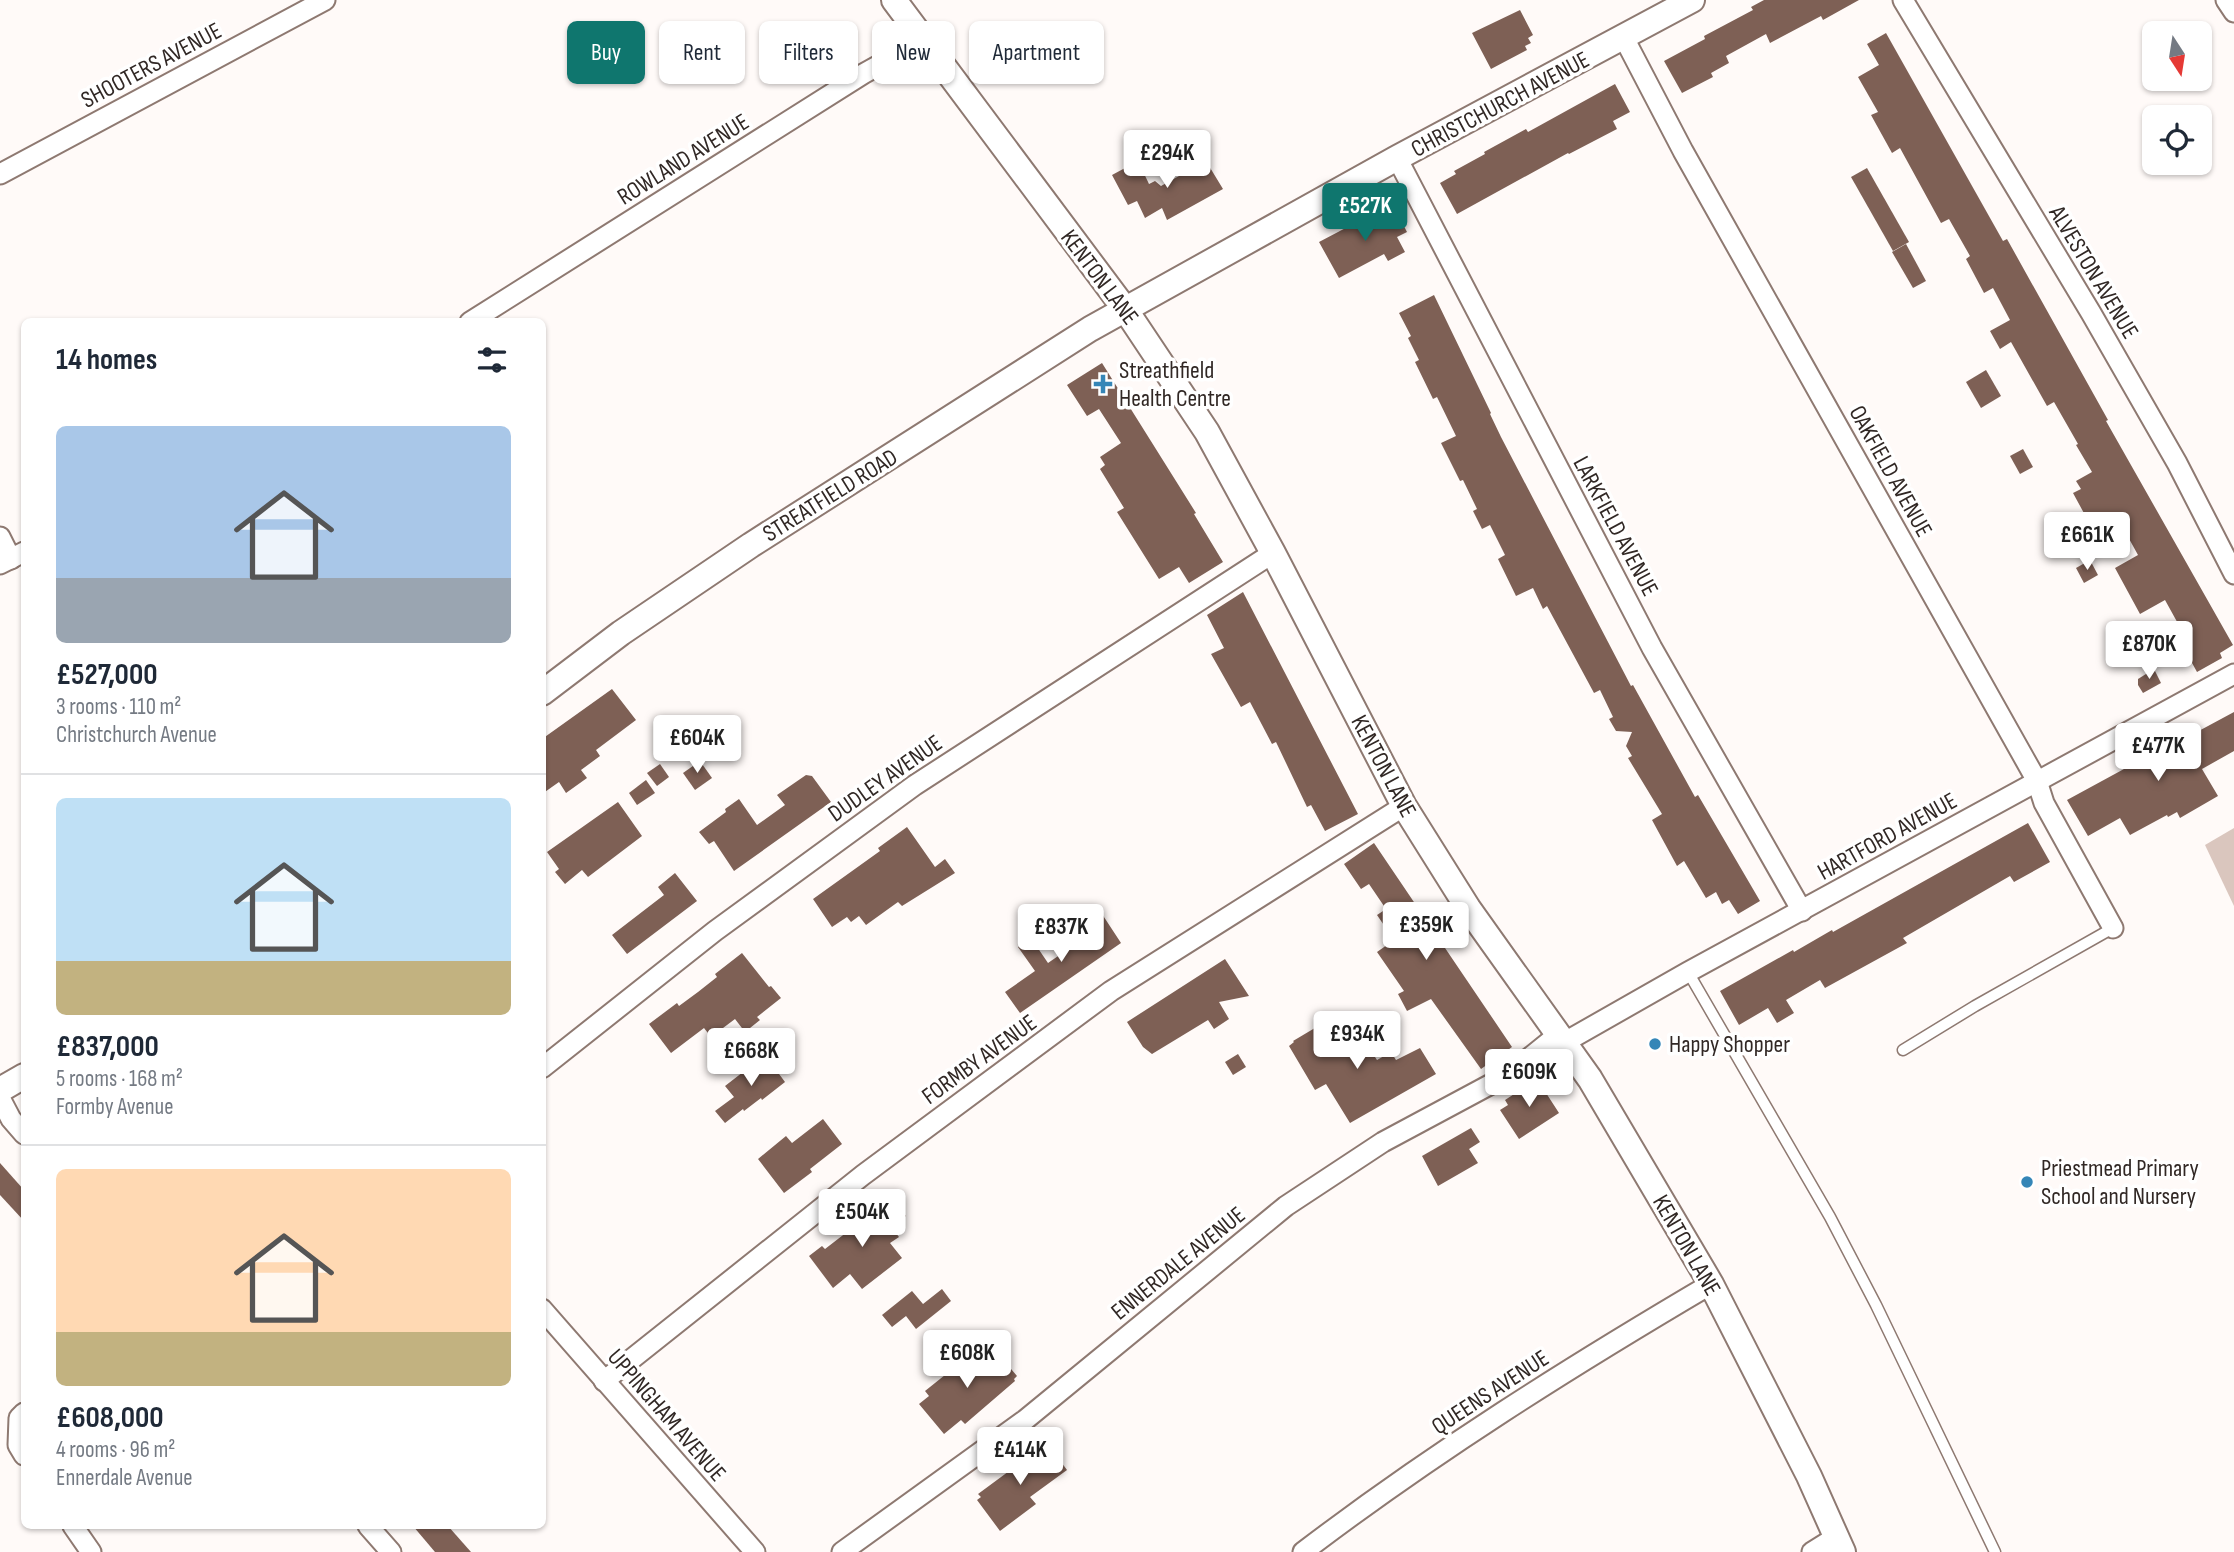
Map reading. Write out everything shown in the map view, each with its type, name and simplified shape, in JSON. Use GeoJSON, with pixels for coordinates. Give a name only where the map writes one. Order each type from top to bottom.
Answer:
{"type":"FeatureCollection","features":[{"type":"Feature","properties":{"kind":"street","name":"SHOOTERS AVENUE"},"geometry":{"type":"LineString","coordinates":[[0,174],[325,0]]}},
{"type":"Feature","properties":{"kind":"street","name":"KENTON LANE"},"geometry":{"type":"LineString","coordinates":[[894,0],[910,21]]}},
{"type":"Feature","properties":{"kind":"street","name":"CHRISTCHURCH AVENUE"},"geometry":{"type":"LineString","coordinates":[[1125,309],[1397,158],[1692,0]]}},
{"type":"Feature","properties":{"kind":"street","name":"ALVESTON AVENUE"},"geometry":{"type":"LineString","coordinates":[[1903,0],[2091,313],[2177,463],[2234,574]]}},
{"type":"Feature","properties":{"kind":"street"},"geometry":{"type":"LineString","coordinates":[[2226,0],[2234,12]]}},
{"type":"Feature","properties":{"kind":"street","name":"OAKFIELD AVENUE"},"geometry":{"type":"LineString","coordinates":[[1624,38],[1684,152],[2037,781],[2044,803],[2113,928]]}},
{"type":"Feature","properties":{"kind":"street","name":"ROWLAND AVENUE"},"geometry":{"type":"LineString","coordinates":[[476,318],[872,70]]}},
{"type":"Feature","properties":{"kind":"street","name":"KENTON LANE"},"geometry":{"type":"LineString","coordinates":[[955,81],[1125,309],[1207,432],[1404,806],[1468,908],[1590,1079],[1711,1284],[1809,1476],[1840,1544]]}},
{"type":"Feature","properties":{"kind":"street","name":"LARKFIELD AVENUE"},"geometry":{"type":"LineString","coordinates":[[1397,158],[1652,648],[1802,911]]}},
{"type":"Feature","properties":{"kind":"street","name":"STREATFIELD ROAD"},"geometry":{"type":"LineString","coordinates":[[546,690],[621,633],[751,545],[1125,309]]}},
{"type":"Feature","properties":{"kind":"street"},"geometry":{"type":"LineString","coordinates":[[0,537],[12,558]]}},
{"type":"Feature","properties":{"kind":"street","name":"DUDLEY AVENUE"},"geometry":{"type":"LineString","coordinates":[[546,1065],[715,931],[915,785],[1273,553]]}},
{"type":"Feature","properties":{"kind":"street","name":"HARTFORD AVENUE"},"geometry":{"type":"LineString","coordinates":[[1562,1038],[1802,911],[2234,674]]}},
{"type":"Feature","properties":{"kind":"street","name":"FORMBY AVENUE"},"geometry":{"type":"LineString","coordinates":[[604,1381],[863,1175],[1111,991],[1404,806]]}},
{"type":"Feature","properties":{"kind":"street","name":"ENNERDALE AVENUE"},"geometry":{"type":"LineString","coordinates":[[842,1552],[1025,1420],[1286,1206],[1383,1142],[1508,1076],[1562,1038]]}},
{"type":"Feature","properties":{"kind":"street"},"geometry":{"type":"LineString","coordinates":[[0,1090],[21,1078]]}},
{"type":"Feature","properties":{"kind":"street"},"geometry":{"type":"LineString","coordinates":[[0,1098],[21,1131]]}},
{"type":"Feature","properties":{"kind":"street","name":"QUEENS AVENUE"},"geometry":{"type":"LineString","coordinates":[[1303,1552],[1372,1499],[1518,1401],[1711,1284]]}},
{"type":"Feature","properties":{"kind":"street","name":"UPPINGHAM AVENUE"},"geometry":{"type":"LineString","coordinates":[[546,1314],[755,1552]]}},
{"type":"Feature","properties":{"kind":"street"},"geometry":{"type":"LineString","coordinates":[[21,1416],[18,1445],[21,1450]]}},
{"type":"Feature","properties":{"kind":"street"},"geometry":{"type":"LineString","coordinates":[[75,1529],[91,1552]]}},
{"type":"Feature","properties":{"kind":"street"},"geometry":{"type":"LineString","coordinates":[[371,1529],[391,1552]]}},
{"type":"Feature","properties":{"kind":"street"},"geometry":{"type":"LineString","coordinates":[[1812,1552],[1840,1544]]}},
{"type":"Feature","properties":{"kind":"lane"},"geometry":{"type":"LineString","coordinates":[[1903,1049],[2113,928]]}},
{"type":"Feature","properties":{"kind":"lane"},"geometry":{"type":"LineString","coordinates":[[1688,972],[1871,1294],[1995,1552]]}},
{"type":"Feature","properties":{"kind":"shaded area"},"geometry":{"type":"Polygon","coordinates":[[[2234,828],[2234,906],[2205,845],[2234,828]]]}},
{"type":"Feature","properties":{"kind":"building"},"geometry":{"type":"Polygon","coordinates":[[[1764,0],[1859,0],[1823,20],[1821,16],[1770,43],[1766,34],[1726,56],[1729,63],[1711,73],[1713,77],[1682,93],[1664,61],[1753,10],[1751,7],[1764,0]]]}},
{"type":"Feature","properties":{"kind":"building"},"geometry":{"type":"Polygon","coordinates":[[[1520,10],[1533,35],[1528,38],[1531,43],[1525,46],[1527,50],[1491,69],[1472,33],[1520,10]]]}},
{"type":"Feature","properties":{"kind":"building"},"geometry":{"type":"Polygon","coordinates":[[[1886,33],[2003,241],[2007,239],[2233,645],[2220,653],[2222,658],[2197,672],[2175,632],[2181,629],[2165,600],[2140,614],[2115,568],[2138,555],[2122,526],[2098,539],[2073,493],[2081,489],[2076,481],[2092,472],[2076,445],[2078,444],[2054,402],[2047,406],[2011,342],[2000,349],[1990,331],[2010,320],[1993,288],[1984,293],[1966,259],[1970,256],[1949,219],[1941,223],[1900,148],[1892,153],[1871,115],[1878,112],[1858,77],[1879,65],[1867,44],[1886,33]]]}},
{"type":"Feature","properties":{"kind":"building"},"geometry":{"type":"Polygon","coordinates":[[[1615,84],[1630,112],[1613,121],[1617,129],[1457,214],[1440,183],[1456,174],[1454,171],[1526,129],[1528,132],[1615,84]]]}},
{"type":"Feature","properties":{"kind":"building"},"geometry":{"type":"Polygon","coordinates":[[[1138,161],[1149,184],[1155,181],[1161,186],[1206,161],[1223,189],[1167,220],[1162,208],[1145,218],[1137,201],[1128,205],[1112,175],[1138,161]]]}},
{"type":"Feature","properties":{"kind":"building"},"geometry":{"type":"Polygon","coordinates":[[[1867,168],[1909,242],[1893,251],[1851,177],[1867,168]]]}},
{"type":"Feature","properties":{"kind":"building"},"geometry":{"type":"Polygon","coordinates":[[[1394,207],[1407,232],[1397,237],[1405,252],[1388,261],[1384,254],[1339,278],[1319,242],[1357,222],[1359,226],[1394,207]]]}},
{"type":"Feature","properties":{"kind":"building"},"geometry":{"type":"Polygon","coordinates":[[[1906,244],[1926,281],[1913,288],[1892,252],[1906,244]]]}},
{"type":"Feature","properties":{"kind":"building"},"geometry":{"type":"Polygon","coordinates":[[[1434,295],[1501,437],[1631,686],[1633,685],[1695,797],[1698,795],[1760,901],[1738,914],[1729,900],[1722,904],[1716,892],[1706,898],[1684,861],[1677,866],[1652,820],[1662,814],[1628,758],[1632,756],[1626,746],[1632,732],[1616,731],[1609,719],[1613,717],[1600,690],[1594,693],[1547,606],[1543,609],[1533,588],[1516,596],[1498,559],[1505,555],[1490,525],[1482,529],[1473,511],[1477,509],[1441,443],[1456,436],[1437,397],[1433,399],[1415,362],[1419,360],[1399,313],[1434,295]]]}},
{"type":"Feature","properties":{"kind":"building"},"geometry":{"type":"Polygon","coordinates":[[[1102,363],[1196,513],[1194,514],[1223,562],[1189,583],[1179,567],[1159,579],[1117,512],[1124,508],[1100,469],[1105,465],[1100,457],[1121,443],[1099,409],[1087,416],[1067,385],[1102,363]]]}},
{"type":"Feature","properties":{"kind":"building"},"geometry":{"type":"Polygon","coordinates":[[[1986,370],[2001,396],[1981,408],[1966,382],[1986,370]]]}},
{"type":"Feature","properties":{"kind":"building"},"geometry":{"type":"Polygon","coordinates":[[[2023,449],[2033,467],[2020,474],[2010,456],[2023,449]]]}},
{"type":"Feature","properties":{"kind":"building"},"geometry":{"type":"Polygon","coordinates":[[[2090,560],[2098,575],[2084,583],[2076,568],[2090,560]]]}},
{"type":"Feature","properties":{"kind":"building"},"geometry":{"type":"Polygon","coordinates":[[[1243,592],[1358,814],[1325,831],[1311,805],[1307,807],[1276,742],[1272,744],[1250,702],[1241,707],[1211,654],[1224,648],[1207,615],[1243,592]]]}},
{"type":"Feature","properties":{"kind":"building"},"geometry":{"type":"Polygon","coordinates":[[[2154,669],[2161,683],[2143,693],[2138,679],[2154,669]]]}},
{"type":"Feature","properties":{"kind":"building"},"geometry":{"type":"Polygon","coordinates":[[[612,689],[636,720],[596,750],[600,756],[581,770],[587,778],[566,793],[559,782],[546,791],[546,736],[612,689]]]}},
{"type":"Feature","properties":{"kind":"building"},"geometry":{"type":"Polygon","coordinates":[[[2234,712],[2234,751],[2202,769],[2218,796],[2180,818],[2177,812],[2168,817],[2167,815],[2130,835],[2120,818],[2088,836],[2067,800],[2234,712]]]}},
{"type":"Feature","properties":{"kind":"building"},"geometry":{"type":"Polygon","coordinates":[[[704,732],[715,748],[696,761],[685,746],[704,732]]]}},
{"type":"Feature","properties":{"kind":"building"},"geometry":{"type":"Polygon","coordinates":[[[700,761],[712,778],[695,790],[683,773],[700,761]]]}},
{"type":"Feature","properties":{"kind":"building"},"geometry":{"type":"Polygon","coordinates":[[[660,764],[669,777],[657,786],[647,773],[660,764]]]}},
{"type":"Feature","properties":{"kind":"building"},"geometry":{"type":"Polygon","coordinates":[[[806,775],[812,776],[831,802],[734,871],[714,841],[709,844],[699,832],[739,799],[757,825],[785,805],[777,795],[806,775]]]}},
{"type":"Feature","properties":{"kind":"building"},"geometry":{"type":"Polygon","coordinates":[[[646,780],[655,793],[637,805],[629,793],[646,780]]]}},
{"type":"Feature","properties":{"kind":"building"},"geometry":{"type":"Polygon","coordinates":[[[618,802],[642,836],[588,877],[582,870],[565,884],[555,872],[559,869],[547,852],[618,802]]]}},
{"type":"Feature","properties":{"kind":"building"},"geometry":{"type":"Polygon","coordinates":[[[2028,823],[2050,862],[2014,882],[2010,876],[1903,938],[1907,943],[1825,988],[1820,980],[1786,1000],[1794,1013],[1777,1023],[1768,1008],[1739,1025],[1720,991],[1793,950],[1794,952],[1832,930],[1833,932],[2028,823]]]}},
{"type":"Feature","properties":{"kind":"building"},"geometry":{"type":"Polygon","coordinates":[[[907,827],[935,867],[945,859],[955,873],[902,906],[898,902],[866,925],[859,916],[851,922],[847,917],[832,927],[813,899],[880,851],[878,848],[907,827]]]}},
{"type":"Feature","properties":{"kind":"building"},"geometry":{"type":"Polygon","coordinates":[[[1374,843],[1512,1047],[1481,1069],[1431,999],[1407,1011],[1398,994],[1404,991],[1377,952],[1394,940],[1377,915],[1386,909],[1369,884],[1361,889],[1344,864],[1374,843]]]}},
{"type":"Feature","properties":{"kind":"building"},"geometry":{"type":"Polygon","coordinates":[[[675,873],[697,901],[627,954],[612,935],[664,895],[658,887],[675,873]]]}},
{"type":"Feature","properties":{"kind":"building"},"geometry":{"type":"Polygon","coordinates":[[[1102,914],[1121,943],[1020,1013],[1005,992],[1035,971],[1018,947],[1031,938],[1048,963],[1093,932],[1087,924],[1102,914]]]}},
{"type":"Feature","properties":{"kind":"building"},"geometry":{"type":"Polygon","coordinates":[[[742,953],[781,998],[757,1017],[760,1020],[745,1032],[735,1019],[711,1037],[704,1028],[671,1053],[649,1024],[677,1003],[679,1006],[698,992],[717,977],[715,974],[742,953]]]}},
{"type":"Feature","properties":{"kind":"building"},"geometry":{"type":"Polygon","coordinates":[[[1225,959],[1249,996],[1219,1002],[1229,1019],[1214,1029],[1208,1020],[1152,1054],[1143,1047],[1127,1022],[1225,959]]]}},
{"type":"Feature","properties":{"kind":"building"},"geometry":{"type":"Polygon","coordinates":[[[1330,1019],[1352,1058],[1369,1048],[1377,1060],[1391,1052],[1396,1060],[1420,1048],[1436,1074],[1350,1123],[1326,1084],[1315,1090],[1289,1046],[1330,1019]]]}},
{"type":"Feature","properties":{"kind":"building"},"geometry":{"type":"Polygon","coordinates":[[[1238,1054],[1246,1067],[1233,1075],[1225,1062],[1238,1054]]]}},
{"type":"Feature","properties":{"kind":"building"},"geometry":{"type":"Polygon","coordinates":[[[765,1055],[785,1082],[725,1123],[715,1111],[734,1097],[725,1086],[765,1055]]]}},
{"type":"Feature","properties":{"kind":"building"},"geometry":{"type":"Polygon","coordinates":[[[1537,1079],[1559,1113],[1519,1139],[1500,1110],[1508,1105],[1505,1100],[1537,1079]]]}},
{"type":"Feature","properties":{"kind":"building"},"geometry":{"type":"Polygon","coordinates":[[[823,1119],[842,1144],[784,1193],[758,1159],[786,1136],[792,1143],[823,1119]]]}},
{"type":"Feature","properties":{"kind":"building"},"geometry":{"type":"Polygon","coordinates":[[[1471,1128],[1480,1142],[1469,1149],[1478,1163],[1438,1186],[1422,1156],[1471,1128]]]}},
{"type":"Feature","properties":{"kind":"building"},"geometry":{"type":"Polygon","coordinates":[[[0,1163],[21,1187],[21,1218],[0,1195],[0,1163]]]}},
{"type":"Feature","properties":{"kind":"building"},"geometry":{"type":"Polygon","coordinates":[[[891,1198],[906,1216],[891,1227],[899,1237],[890,1243],[902,1258],[862,1289],[850,1274],[833,1288],[809,1256],[822,1246],[825,1249],[891,1198]]]}},
{"type":"Feature","properties":{"kind":"building"},"geometry":{"type":"Polygon","coordinates":[[[942,1289],[951,1301],[916,1329],[906,1316],[892,1327],[882,1315],[912,1291],[923,1304],[942,1289]]]}},
{"type":"Feature","properties":{"kind":"building"},"geometry":{"type":"Polygon","coordinates":[[[994,1349],[1017,1376],[1015,1381],[965,1424],[961,1420],[944,1434],[919,1404],[929,1396],[925,1391],[970,1355],[977,1363],[994,1349]]]}},
{"type":"Feature","properties":{"kind":"building"},"geometry":{"type":"Polygon","coordinates":[[[1047,1443],[1067,1470],[1030,1497],[1036,1504],[1000,1531],[977,1500],[981,1497],[978,1494],[1047,1443]]]}},
{"type":"Feature","properties":{"kind":"building"},"geometry":{"type":"Polygon","coordinates":[[[416,1529],[451,1529],[471,1552],[435,1552],[416,1529]]]}},
{"type":"Feature","properties":{"kind":"place","name":"Streathfield Health Centre"},"geometry":{"type":"Point","coordinates":[1103,384]}},
{"type":"Feature","properties":{"kind":"place","name":"Happy Shopper"},"geometry":{"type":"Point","coordinates":[1655,1044]}},
{"type":"Feature","properties":{"kind":"place","name":"Priestmead Primary School and Nursery"},"geometry":{"type":"Point","coordinates":[2027,1182]}}]}
